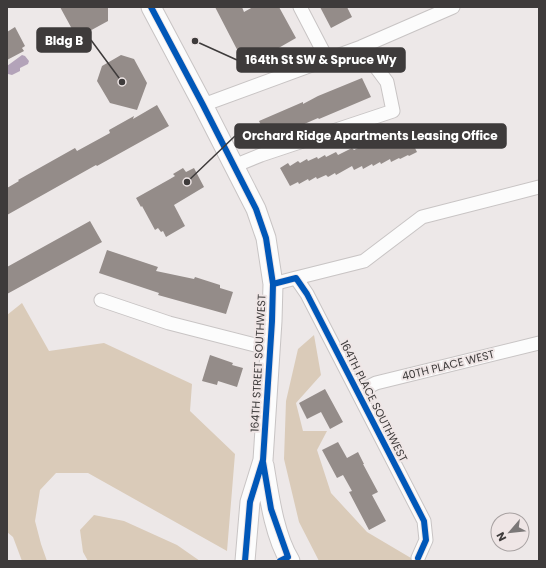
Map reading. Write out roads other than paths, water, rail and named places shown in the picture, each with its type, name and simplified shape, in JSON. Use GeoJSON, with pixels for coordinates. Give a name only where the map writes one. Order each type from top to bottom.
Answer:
{"type":"FeatureCollection","features":[{"type":"Feature","properties":{"kind":"main road","name":"164TH STREET SOUTHWEST"},"geometry":{"type":"LineString","coordinates":[[151,7],[256,209],[266,238],[273,284],[263,460]]}},
{"type":"Feature","properties":{"kind":"main road"},"geometry":{"type":"LineString","coordinates":[[263,460],[271,509],[286,560]]}},
{"type":"Feature","properties":{"kind":"main road"},"geometry":{"type":"LineString","coordinates":[[245,561],[250,502],[263,460]]}},
{"type":"Feature","properties":{"kind":"street"},"geometry":{"type":"LineString","coordinates":[[300,7],[327,59]]}},
{"type":"Feature","properties":{"kind":"street"},"geometry":{"type":"LineString","coordinates":[[203,105],[361,47],[453,7]]}},
{"type":"Feature","properties":{"kind":"street"},"geometry":{"type":"LineString","coordinates":[[234,166],[261,155],[393,111],[387,82],[361,47]]}},
{"type":"Feature","properties":{"kind":"street"},"geometry":{"type":"LineString","coordinates":[[273,284],[364,261],[422,216],[539,187]]}},
{"type":"Feature","properties":{"kind":"street","name":"164TH PLACE SOUTHWEST"},"geometry":{"type":"LineString","coordinates":[[296,278],[307,294],[424,521],[426,540],[418,558]]}},
{"type":"Feature","properties":{"kind":"street"},"geometry":{"type":"LineString","coordinates":[[101,300],[169,323],[270,349]]}},
{"type":"Feature","properties":{"kind":"street","name":"40TH PLACE WEST"},"geometry":{"type":"LineString","coordinates":[[358,392],[376,383],[539,343]]}},
{"type":"Feature","properties":{"kind":"place","name":"164th St SW & Spruce Wy"},"geometry":{"type":"Point","coordinates":[195,41]}},
{"type":"Feature","properties":{"kind":"place","name":"Bldg B"},"geometry":{"type":"Point","coordinates":[122,82]}},
{"type":"Feature","properties":{"kind":"place","name":"Orchard Ridge Apartments Leasing Office"},"geometry":{"type":"Point","coordinates":[187,182]}}]}
